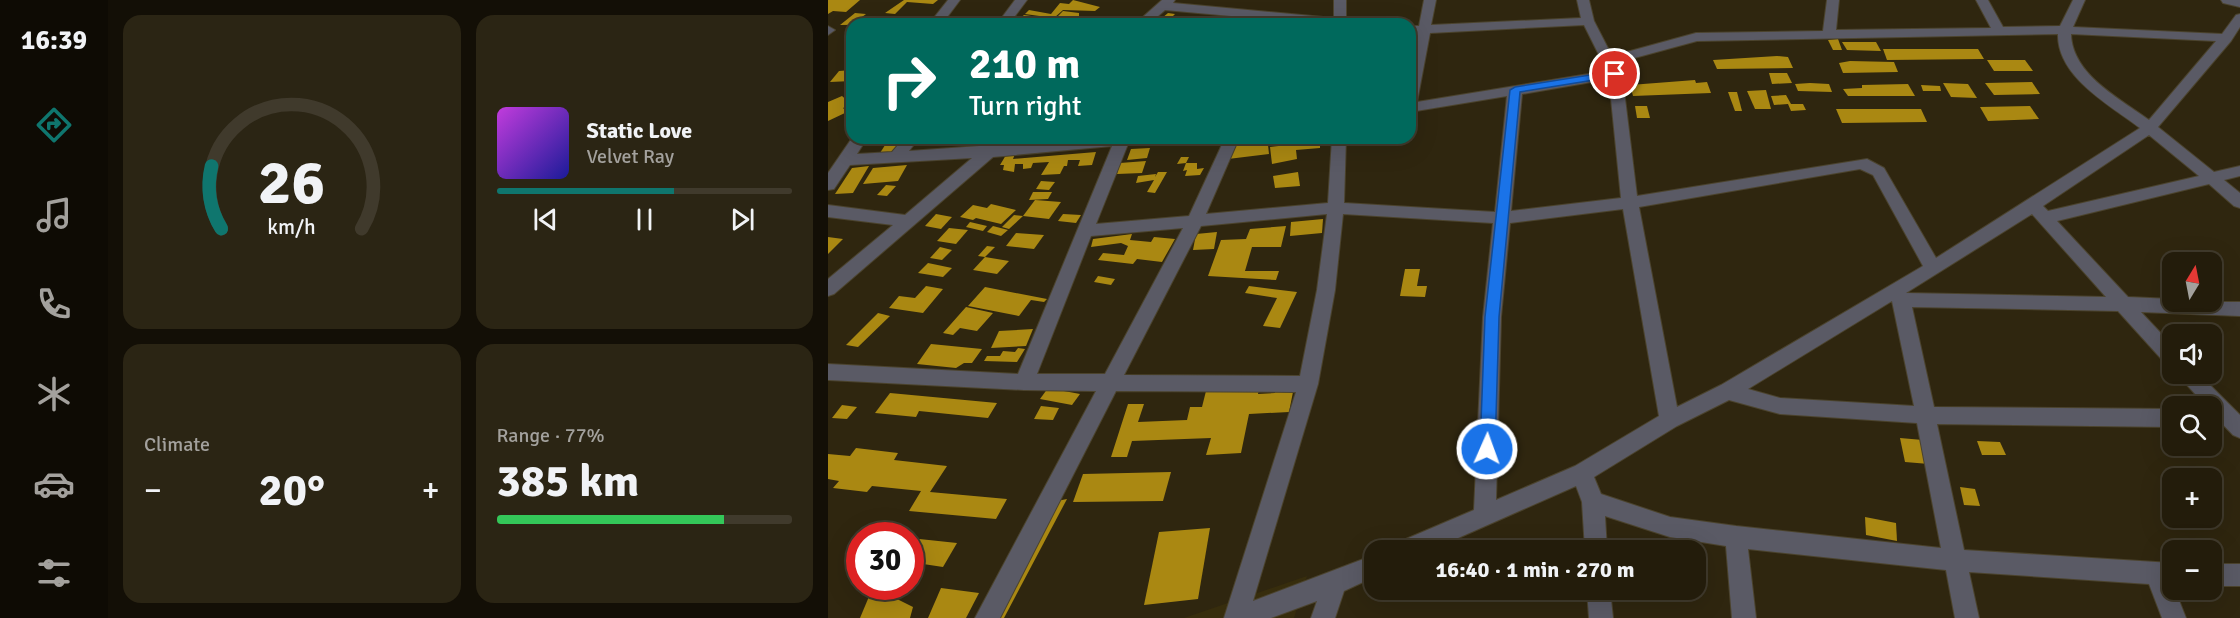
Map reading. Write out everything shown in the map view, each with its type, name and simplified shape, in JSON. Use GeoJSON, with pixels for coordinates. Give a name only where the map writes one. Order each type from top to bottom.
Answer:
{"type":"FeatureCollection","features":[{"type":"Feature","properties":{"kind":"street"},"geometry":{"type":"LineString","coordinates":[[940,18],[954,0]]}},
{"type":"Feature","properties":{"kind":"street"},"geometry":{"type":"LineString","coordinates":[[1007,18],[1021,0]]}},
{"type":"Feature","properties":{"kind":"street"},"geometry":{"type":"LineString","coordinates":[[1340,0],[1340,18]]}},
{"type":"Feature","properties":{"kind":"street"},"geometry":{"type":"LineString","coordinates":[[1430,0],[1417,29],[1588,21]]}},
{"type":"Feature","properties":{"kind":"street"},"geometry":{"type":"LineString","coordinates":[[1583,0],[1588,21],[1612,67],[1630,203],[1670,420]]}},
{"type":"Feature","properties":{"kind":"street"},"geometry":{"type":"LineString","coordinates":[[1829,33],[1833,0]]}},
{"type":"Feature","properties":{"kind":"street"},"geometry":{"type":"LineString","coordinates":[[1982,0],[1999,32]]}},
{"type":"Feature","properties":{"kind":"street"},"geometry":{"type":"LineString","coordinates":[[2079,0],[2064,30],[2069,54],[2083,75],[2240,202]]}},
{"type":"Feature","properties":{"kind":"street"},"geometry":{"type":"LineString","coordinates":[[2227,0],[2240,3]]}},
{"type":"Feature","properties":{"kind":"street"},"geometry":{"type":"LineString","coordinates":[[1148,18],[1166,3],[1296,18]]}},
{"type":"Feature","properties":{"kind":"street"},"geometry":{"type":"LineString","coordinates":[[1429,540],[1582,472],[1670,420],[1728,392],[1898,295],[1934,269],[2039,212],[2150,128],[2190,84],[2240,18]]}},
{"type":"Feature","properties":{"kind":"street"},"geometry":{"type":"LineString","coordinates":[[1416,107],[1515,90],[1612,67],[1696,37],[2064,30],[2226,38]]}},
{"type":"Feature","properties":{"kind":"street"},"geometry":{"type":"LineString","coordinates":[[1485,515],[1492,317],[1515,90]]}},
{"type":"Feature","properties":{"kind":"street"},"geometry":{"type":"LineString","coordinates":[[828,185],[856,144]]}},
{"type":"Feature","properties":{"kind":"street"},"geometry":{"type":"LineString","coordinates":[[897,157],[907,144]]}},
{"type":"Feature","properties":{"kind":"street"},"geometry":{"type":"LineString","coordinates":[[828,289],[999,144]]}},
{"type":"Feature","properties":{"kind":"street"},"geometry":{"type":"LineString","coordinates":[[846,160],[989,152],[1078,144]]}},
{"type":"Feature","properties":{"kind":"street"},"geometry":{"type":"LineString","coordinates":[[1024,382],[1120,144]]}},
{"type":"Feature","properties":{"kind":"street"},"geometry":{"type":"LineString","coordinates":[[987,618],[1194,222],[1229,144]]}},
{"type":"Feature","properties":{"kind":"street"},"geometry":{"type":"LineString","coordinates":[[1237,618],[1308,384],[1326,291],[1336,208],[1339,144]]}},
{"type":"Feature","properties":{"kind":"street"},"geometry":{"type":"LineString","coordinates":[[1085,231],[1336,208],[1502,218],[1630,203],[1867,164],[1879,172],[1934,269]]}},
{"type":"Feature","properties":{"kind":"street"},"geometry":{"type":"LineString","coordinates":[[2039,212],[2240,171]]}},
{"type":"Feature","properties":{"kind":"street"},"geometry":{"type":"LineString","coordinates":[[828,211],[909,221]]}},
{"type":"Feature","properties":{"kind":"street"},"geometry":{"type":"LineString","coordinates":[[2039,212],[2162,347]]}},
{"type":"Feature","properties":{"kind":"street"},"geometry":{"type":"LineString","coordinates":[[1898,295],[2240,309]]}},
{"type":"Feature","properties":{"kind":"street"},"geometry":{"type":"LineString","coordinates":[[1898,295],[1967,618]]}},
{"type":"Feature","properties":{"kind":"street"},"geometry":{"type":"LineString","coordinates":[[828,372],[1024,382],[1308,384]]}},
{"type":"Feature","properties":{"kind":"street"},"geometry":{"type":"LineString","coordinates":[[2196,384],[2230,421]]}},
{"type":"Feature","properties":{"kind":"street"},"geometry":{"type":"LineString","coordinates":[[1728,392],[1780,406],[1924,415],[2162,418]]}},
{"type":"Feature","properties":{"kind":"street"},"geometry":{"type":"LineString","coordinates":[[1582,472],[1593,502],[1595,540]]}},
{"type":"Feature","properties":{"kind":"street"},"geometry":{"type":"LineString","coordinates":[[1593,502],[1670,527],[1736,537],[1954,560],[2162,574]]}},
{"type":"Feature","properties":{"kind":"street"},"geometry":{"type":"LineString","coordinates":[[1736,537],[1744,618]]}},
{"type":"Feature","properties":{"kind":"street"},"geometry":{"type":"LineString","coordinates":[[1237,618],[1364,570]]}},
{"type":"Feature","properties":{"kind":"street"},"geometry":{"type":"LineString","coordinates":[[2222,574],[2240,575]]}},
{"type":"Feature","properties":{"kind":"street"},"geometry":{"type":"LineString","coordinates":[[1323,618],[1335,583]]}},
{"type":"Feature","properties":{"kind":"street"},"geometry":{"type":"LineString","coordinates":[[1600,600],[1601,618]]}},
{"type":"Feature","properties":{"kind":"street"},"geometry":{"type":"LineString","coordinates":[[2170,600],[2174,618]]}},
{"type":"Feature","properties":{"kind":"shaded area"},"geometry":{"type":"Polygon","coordinates":[[[1307,576],[1294,618],[1184,618],[1307,576]]]}},
{"type":"Feature","properties":{"kind":"building"},"geometry":{"type":"Polygon","coordinates":[[[828,0],[860,0],[846,12],[833,11],[828,14],[828,0]]]}},
{"type":"Feature","properties":{"kind":"building"},"geometry":{"type":"Polygon","coordinates":[[[904,0],[938,0],[933,4],[907,2],[895,14],[885,13],[904,0]]]}},
{"type":"Feature","properties":{"kind":"building"},"geometry":{"type":"Polygon","coordinates":[[[1073,0],[1100,7],[1095,11],[1063,10],[1054,18],[1025,14],[1029,10],[1051,14],[1060,3],[1069,4],[1073,0]]]}},
{"type":"Feature","properties":{"kind":"building"},"geometry":{"type":"Polygon","coordinates":[[[1063,11],[1079,13],[1079,16],[1056,18],[1063,11]]]}},
{"type":"Feature","properties":{"kind":"building"},"geometry":{"type":"Polygon","coordinates":[[[855,13],[866,14],[862,17],[870,18],[849,18],[855,13]]]}},
{"type":"Feature","properties":{"kind":"building"},"geometry":{"type":"Polygon","coordinates":[[[1168,13],[1175,14],[1173,16],[1194,18],[1162,18],[1168,13]]]}},
{"type":"Feature","properties":{"kind":"building"},"geometry":{"type":"Polygon","coordinates":[[[1024,15],[1046,18],[1020,18],[1024,15]]]}},
{"type":"Feature","properties":{"kind":"building"},"geometry":{"type":"Polygon","coordinates":[[[1838,39],[1842,50],[1833,50],[1828,40],[1838,39]]]}},
{"type":"Feature","properties":{"kind":"building"},"geometry":{"type":"Polygon","coordinates":[[[1842,42],[1876,42],[1881,51],[1847,50],[1842,42]]]}},
{"type":"Feature","properties":{"kind":"building"},"geometry":{"type":"Polygon","coordinates":[[[1883,49],[1978,49],[1984,59],[1887,60],[1883,49]]]}},
{"type":"Feature","properties":{"kind":"building"},"geometry":{"type":"Polygon","coordinates":[[[1788,57],[1793,68],[1717,69],[1713,60],[1788,57]]]}},
{"type":"Feature","properties":{"kind":"building"},"geometry":{"type":"Polygon","coordinates":[[[1987,60],[2025,60],[2033,71],[1994,71],[1987,60]]]}},
{"type":"Feature","properties":{"kind":"building"},"geometry":{"type":"Polygon","coordinates":[[[1894,62],[1898,72],[1843,73],[1839,63],[1894,62]]]}},
{"type":"Feature","properties":{"kind":"building"},"geometry":{"type":"Polygon","coordinates":[[[846,70],[846,81],[830,82],[839,71],[846,70]]]}},
{"type":"Feature","properties":{"kind":"building"},"geometry":{"type":"Polygon","coordinates":[[[1769,73],[1787,73],[1792,83],[1772,84],[1769,73]]]}},
{"type":"Feature","properties":{"kind":"building"},"geometry":{"type":"Polygon","coordinates":[[[1695,80],[1696,83],[1707,82],[1711,93],[1633,96],[1630,85],[1695,80]]]}},
{"type":"Feature","properties":{"kind":"building"},"geometry":{"type":"Polygon","coordinates":[[[2032,82],[2040,94],[1994,95],[1985,83],[2032,82]]]}},
{"type":"Feature","properties":{"kind":"building"},"geometry":{"type":"Polygon","coordinates":[[[1943,83],[1968,84],[1977,98],[1951,97],[1943,83]]]}},
{"type":"Feature","properties":{"kind":"building"},"geometry":{"type":"Polygon","coordinates":[[[1795,84],[1829,84],[1832,92],[1798,91],[1795,84]]]}},
{"type":"Feature","properties":{"kind":"building"},"geometry":{"type":"Polygon","coordinates":[[[1908,84],[1915,96],[1848,96],[1843,89],[1862,88],[1862,85],[1908,84]]]}},
{"type":"Feature","properties":{"kind":"building"},"geometry":{"type":"Polygon","coordinates":[[[1921,85],[1940,86],[1941,91],[1923,91],[1921,85]]]}},
{"type":"Feature","properties":{"kind":"building"},"geometry":{"type":"Polygon","coordinates":[[[1766,90],[1771,109],[1755,109],[1747,91],[1766,90]]]}},
{"type":"Feature","properties":{"kind":"building"},"geometry":{"type":"Polygon","coordinates":[[[1728,92],[1737,92],[1742,111],[1735,111],[1728,92]]]}},
{"type":"Feature","properties":{"kind":"building"},"geometry":{"type":"Polygon","coordinates":[[[1786,95],[1791,104],[1803,104],[1806,110],[1791,111],[1788,104],[1774,105],[1771,96],[1786,95]]]}},
{"type":"Feature","properties":{"kind":"building"},"geometry":{"type":"Polygon","coordinates":[[[842,96],[846,100],[846,106],[843,108],[846,112],[828,121],[828,102],[842,96]]]}},
{"type":"Feature","properties":{"kind":"building"},"geometry":{"type":"Polygon","coordinates":[[[1635,106],[1647,106],[1650,118],[1637,118],[1635,106]]]}},
{"type":"Feature","properties":{"kind":"building"},"geometry":{"type":"Polygon","coordinates":[[[2030,106],[2039,119],[1988,121],[1980,107],[2030,106]]]}},
{"type":"Feature","properties":{"kind":"building"},"geometry":{"type":"Polygon","coordinates":[[[1836,109],[1921,109],[1927,122],[1842,123],[1836,109]]]}},
{"type":"Feature","properties":{"kind":"building"},"geometry":{"type":"Polygon","coordinates":[[[886,144],[898,144],[893,152],[880,153],[886,144]]]}},
{"type":"Feature","properties":{"kind":"building"},"geometry":{"type":"Polygon","coordinates":[[[1235,144],[1272,144],[1268,145],[1269,154],[1228,159],[1235,144]]]}},
{"type":"Feature","properties":{"kind":"building"},"geometry":{"type":"Polygon","coordinates":[[[1320,144],[1320,148],[1296,150],[1297,159],[1272,164],[1270,147],[1320,144]]]}},
{"type":"Feature","properties":{"kind":"building"},"geometry":{"type":"Polygon","coordinates":[[[1150,148],[1147,158],[1127,160],[1131,149],[1150,148]]]}},
{"type":"Feature","properties":{"kind":"building"},"geometry":{"type":"Polygon","coordinates":[[[1096,152],[1092,165],[1078,166],[1080,160],[1068,160],[1067,166],[1064,166],[1060,174],[1041,175],[1049,162],[1033,163],[1031,168],[1023,169],[1023,164],[1015,164],[1014,172],[1003,170],[1004,165],[1000,165],[1006,155],[1015,154],[1013,159],[1096,152]]]}},
{"type":"Feature","properties":{"kind":"building"},"geometry":{"type":"Polygon","coordinates":[[[1181,157],[1189,157],[1186,163],[1177,164],[1181,157]]]}},
{"type":"Feature","properties":{"kind":"building"},"geometry":{"type":"Polygon","coordinates":[[[1146,161],[1142,173],[1117,174],[1120,163],[1146,161]]]}},
{"type":"Feature","properties":{"kind":"building"},"geometry":{"type":"Polygon","coordinates":[[[1186,163],[1197,163],[1197,169],[1204,168],[1200,175],[1185,176],[1187,170],[1183,171],[1186,163]]]}},
{"type":"Feature","properties":{"kind":"building"},"geometry":{"type":"Polygon","coordinates":[[[907,165],[898,181],[863,184],[873,168],[907,165]]]}},
{"type":"Feature","properties":{"kind":"building"},"geometry":{"type":"Polygon","coordinates":[[[869,166],[853,193],[835,194],[852,168],[869,166]]]}},
{"type":"Feature","properties":{"kind":"building"},"geometry":{"type":"Polygon","coordinates":[[[1158,172],[1167,172],[1155,193],[1147,192],[1154,180],[1136,183],[1138,176],[1156,174],[1155,177],[1158,172]]]}},
{"type":"Feature","properties":{"kind":"building"},"geometry":{"type":"Polygon","coordinates":[[[1298,172],[1300,186],[1275,188],[1273,176],[1298,172]]]}},
{"type":"Feature","properties":{"kind":"building"},"geometry":{"type":"Polygon","coordinates":[[[1041,181],[1055,182],[1049,190],[1036,189],[1041,181]]]}},
{"type":"Feature","properties":{"kind":"building"},"geometry":{"type":"Polygon","coordinates":[[[886,185],[896,186],[887,196],[877,195],[886,185]]]}},
{"type":"Feature","properties":{"kind":"building"},"geometry":{"type":"Polygon","coordinates":[[[1033,192],[1052,192],[1048,199],[1029,200],[1033,192]]]}},
{"type":"Feature","properties":{"kind":"building"},"geometry":{"type":"Polygon","coordinates":[[[1035,200],[1061,202],[1049,219],[1023,216],[1035,200]]]}},
{"type":"Feature","properties":{"kind":"building"},"geometry":{"type":"Polygon","coordinates":[[[991,204],[1016,210],[1001,224],[960,217],[973,205],[987,208],[991,204]]]}},
{"type":"Feature","properties":{"kind":"building"},"geometry":{"type":"Polygon","coordinates":[[[936,214],[952,217],[941,229],[925,226],[936,214]]]}},
{"type":"Feature","properties":{"kind":"building"},"geometry":{"type":"Polygon","coordinates":[[[1063,214],[1081,215],[1076,223],[1058,221],[1063,214]]]}},
{"type":"Feature","properties":{"kind":"building"},"geometry":{"type":"Polygon","coordinates":[[[1014,215],[1023,216],[1009,229],[1002,227],[1014,215]]]}},
{"type":"Feature","properties":{"kind":"building"},"geometry":{"type":"Polygon","coordinates":[[[1323,219],[1322,233],[1290,236],[1291,222],[1323,219]]]}},
{"type":"Feature","properties":{"kind":"building"},"geometry":{"type":"Polygon","coordinates":[[[970,222],[987,226],[983,231],[966,227],[970,222]]]}},
{"type":"Feature","properties":{"kind":"building"},"geometry":{"type":"Polygon","coordinates":[[[993,226],[1008,230],[1001,236],[987,232],[993,226]]]}},
{"type":"Feature","properties":{"kind":"building"},"geometry":{"type":"Polygon","coordinates":[[[1286,226],[1281,247],[1252,247],[1245,271],[1279,271],[1276,280],[1208,276],[1221,240],[1246,239],[1250,229],[1286,226]]]}},
{"type":"Feature","properties":{"kind":"building"},"geometry":{"type":"Polygon","coordinates":[[[949,228],[968,230],[956,244],[937,241],[949,228]]]}},
{"type":"Feature","properties":{"kind":"building"},"geometry":{"type":"Polygon","coordinates":[[[1217,232],[1214,249],[1193,250],[1196,234],[1217,232]]]}},
{"type":"Feature","properties":{"kind":"building"},"geometry":{"type":"Polygon","coordinates":[[[1016,233],[1044,235],[1034,249],[1006,246],[1016,233]]]}},
{"type":"Feature","properties":{"kind":"building"},"geometry":{"type":"Polygon","coordinates":[[[1132,234],[1130,240],[1151,242],[1154,237],[1175,239],[1162,262],[1137,259],[1133,264],[1098,260],[1103,253],[1124,255],[1128,246],[1121,243],[1091,247],[1093,239],[1132,234]]]}},
{"type":"Feature","properties":{"kind":"building"},"geometry":{"type":"Polygon","coordinates":[[[828,237],[843,239],[828,254],[828,237]]]}},
{"type":"Feature","properties":{"kind":"building"},"geometry":{"type":"Polygon","coordinates":[[[987,246],[995,247],[985,257],[978,256],[987,246]]]}},
{"type":"Feature","properties":{"kind":"building"},"geometry":{"type":"Polygon","coordinates":[[[940,247],[952,250],[942,260],[930,258],[940,247]]]}},
{"type":"Feature","properties":{"kind":"building"},"geometry":{"type":"Polygon","coordinates":[[[985,257],[1009,261],[997,274],[973,270],[985,257]]]}},
{"type":"Feature","properties":{"kind":"building"},"geometry":{"type":"Polygon","coordinates":[[[928,263],[952,268],[943,277],[918,273],[928,263]]]}},
{"type":"Feature","properties":{"kind":"building"},"geometry":{"type":"Polygon","coordinates":[[[1405,269],[1420,269],[1417,286],[1427,286],[1425,297],[1400,296],[1405,269]]]}},
{"type":"Feature","properties":{"kind":"building"},"geometry":{"type":"Polygon","coordinates":[[[1098,276],[1115,279],[1111,285],[1094,282],[1098,276]]]}},
{"type":"Feature","properties":{"kind":"building"},"geometry":{"type":"Polygon","coordinates":[[[926,286],[943,289],[923,313],[889,308],[899,296],[915,298],[926,286]]]}},
{"type":"Feature","properties":{"kind":"building"},"geometry":{"type":"Polygon","coordinates":[[[1249,286],[1297,292],[1280,328],[1263,326],[1277,298],[1245,293],[1249,286]]]}},
{"type":"Feature","properties":{"kind":"building"},"geometry":{"type":"Polygon","coordinates":[[[985,287],[1047,299],[1044,302],[1031,300],[1019,316],[968,306],[985,287]]]}},
{"type":"Feature","properties":{"kind":"building"},"geometry":{"type":"Polygon","coordinates":[[[966,307],[993,313],[977,331],[960,328],[953,335],[943,333],[966,307]]]}},
{"type":"Feature","properties":{"kind":"building"},"geometry":{"type":"Polygon","coordinates":[[[878,313],[890,316],[858,347],[846,345],[878,313]]]}},
{"type":"Feature","properties":{"kind":"building"},"geometry":{"type":"Polygon","coordinates":[[[1033,329],[1026,346],[991,348],[999,331],[1033,329]]]}},
{"type":"Feature","properties":{"kind":"building"},"geometry":{"type":"Polygon","coordinates":[[[931,344],[982,349],[972,363],[964,363],[956,368],[917,364],[931,344]]]}},
{"type":"Feature","properties":{"kind":"building"},"geometry":{"type":"Polygon","coordinates":[[[1018,348],[1025,349],[1017,362],[984,361],[987,356],[1000,356],[1003,351],[1015,352],[1018,348]]]}},
{"type":"Feature","properties":{"kind":"building"},"geometry":{"type":"Polygon","coordinates":[[[1260,385],[1258,394],[1275,393],[1276,387],[1294,387],[1289,412],[1249,414],[1241,453],[1206,455],[1211,438],[1132,441],[1127,457],[1111,457],[1128,404],[1144,404],[1138,422],[1187,420],[1190,407],[1202,407],[1207,387],[1260,385]]]}},
{"type":"Feature","properties":{"kind":"building"},"geometry":{"type":"Polygon","coordinates":[[[1048,388],[1080,394],[1072,405],[1040,399],[1048,388]]]}},
{"type":"Feature","properties":{"kind":"building"},"geometry":{"type":"Polygon","coordinates":[[[890,393],[997,403],[988,418],[919,411],[916,417],[875,413],[890,393]]]}},
{"type":"Feature","properties":{"kind":"building"},"geometry":{"type":"Polygon","coordinates":[[[842,405],[857,407],[847,419],[832,418],[842,405]]]}},
{"type":"Feature","properties":{"kind":"building"},"geometry":{"type":"Polygon","coordinates":[[[1041,406],[1059,408],[1053,420],[1034,419],[1041,406]]]}},
{"type":"Feature","properties":{"kind":"building"},"geometry":{"type":"Polygon","coordinates":[[[1900,438],[1923,440],[1929,464],[1905,462],[1900,438]]]}},
{"type":"Feature","properties":{"kind":"building"},"geometry":{"type":"Polygon","coordinates":[[[1977,441],[2000,442],[2006,455],[1982,455],[1977,441]]]}},
{"type":"Feature","properties":{"kind":"building"},"geometry":{"type":"Polygon","coordinates":[[[856,448],[898,453],[894,460],[947,466],[930,492],[1007,499],[996,519],[909,511],[921,491],[872,486],[867,492],[833,488],[839,481],[828,479],[828,454],[850,456],[856,448]]]}},
{"type":"Feature","properties":{"kind":"building"},"geometry":{"type":"Polygon","coordinates":[[[1171,472],[1163,501],[1073,502],[1083,474],[1171,472]]]}},
{"type":"Feature","properties":{"kind":"building"},"geometry":{"type":"Polygon","coordinates":[[[1960,487],[1975,489],[1980,506],[1964,505],[1960,487]]]}},
{"type":"Feature","properties":{"kind":"building"},"geometry":{"type":"Polygon","coordinates":[[[1067,499],[1004,618],[995,618],[1057,501],[1067,499]]]}},
{"type":"Feature","properties":{"kind":"building"},"geometry":{"type":"Polygon","coordinates":[[[1865,517],[1896,523],[1897,541],[1866,535],[1865,517]]]}},
{"type":"Feature","properties":{"kind":"building"},"geometry":{"type":"Polygon","coordinates":[[[1210,528],[1198,599],[1144,605],[1159,532],[1210,528]]]}},
{"type":"Feature","properties":{"kind":"building"},"geometry":{"type":"Polygon","coordinates":[[[924,539],[957,543],[943,567],[924,564],[924,539]]]}},
{"type":"Feature","properties":{"kind":"building"},"geometry":{"type":"Polygon","coordinates":[[[941,588],[979,593],[966,618],[928,618],[941,588]]]}},
{"type":"Feature","properties":{"kind":"building"},"geometry":{"type":"Polygon","coordinates":[[[868,600],[899,600],[913,607],[910,618],[860,618],[868,600]]]}},
{"type":"Feature","properties":{"kind":"route"},"geometry":{"type":"LineString","coordinates":[[1487,449],[1492,317],[1515,90],[1615,74]]}}]}
